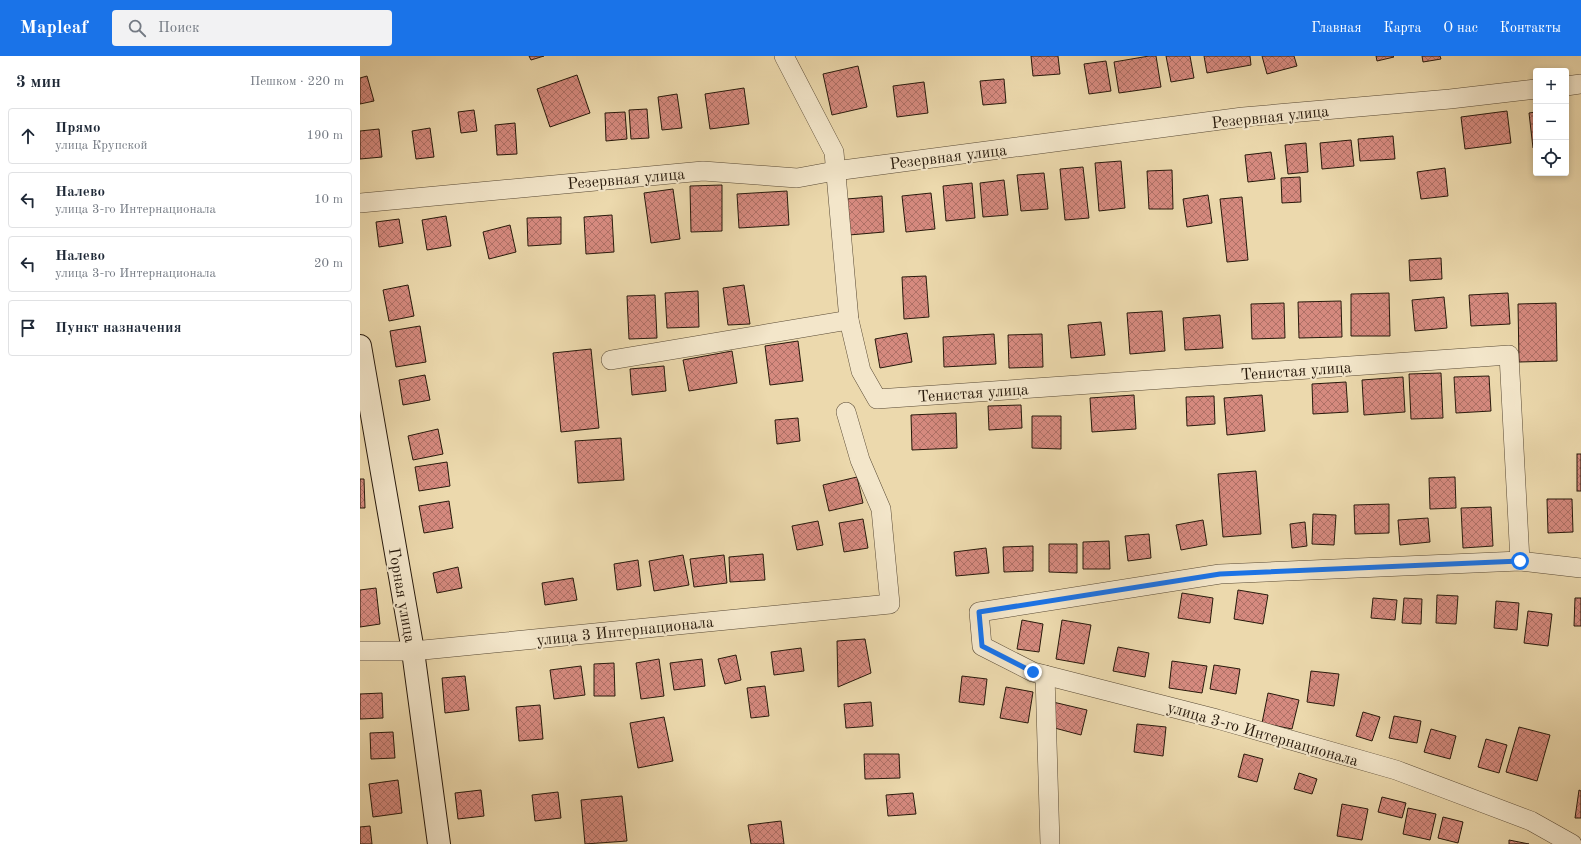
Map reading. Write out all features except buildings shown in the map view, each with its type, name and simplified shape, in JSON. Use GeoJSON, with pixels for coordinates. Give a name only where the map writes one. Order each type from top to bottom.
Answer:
{"type":"FeatureCollection","features":[{"type":"Feature","properties":{"kind":"main road","name":"Горная улица"},"geometry":{"type":"LineString","coordinates":[[360,346],[412,651],[439,844]]}},
{"type":"Feature","properties":{"kind":"street"},"geometry":{"type":"LineString","coordinates":[[611,360],[849,320],[834,152],[784,56]]}},
{"type":"Feature","properties":{"kind":"street"},"geometry":{"type":"LineString","coordinates":[[1569,86],[1581,84]]}},
{"type":"Feature","properties":{"kind":"street","name":"Резервная улица"},"geometry":{"type":"LineString","coordinates":[[360,203],[703,171],[797,178],[835,171],[1243,117],[1450,99],[1533,89]]}},
{"type":"Feature","properties":{"kind":"street","name":"Тенистая улица"},"geometry":{"type":"LineString","coordinates":[[849,320],[861,371],[877,399],[1509,355],[1520,561]]}},
{"type":"Feature","properties":{"kind":"street","name":"улица 3 Интернационала"},"geometry":{"type":"LineString","coordinates":[[360,651],[412,651],[890,604],[891,597],[881,509],[860,460],[846,412]]}},
{"type":"Feature","properties":{"kind":"street"},"geometry":{"type":"LineString","coordinates":[[1520,561],[1581,568]]}},
{"type":"Feature","properties":{"kind":"street","name":"улица 3-го Интернационала"},"geometry":{"type":"LineString","coordinates":[[1520,561],[1220,574],[979,612],[982,646],[1033,672],[1217,719],[1396,770],[1531,820],[1572,844]]}},
{"type":"Feature","properties":{"kind":"street"},"geometry":{"type":"LineString","coordinates":[[1045,675],[1050,844]]}},
{"type":"Feature","properties":{"kind":"route"},"geometry":{"type":"LineString","coordinates":[[1033,672],[982,646],[979,612],[1220,574],[1520,561]]}}]}
